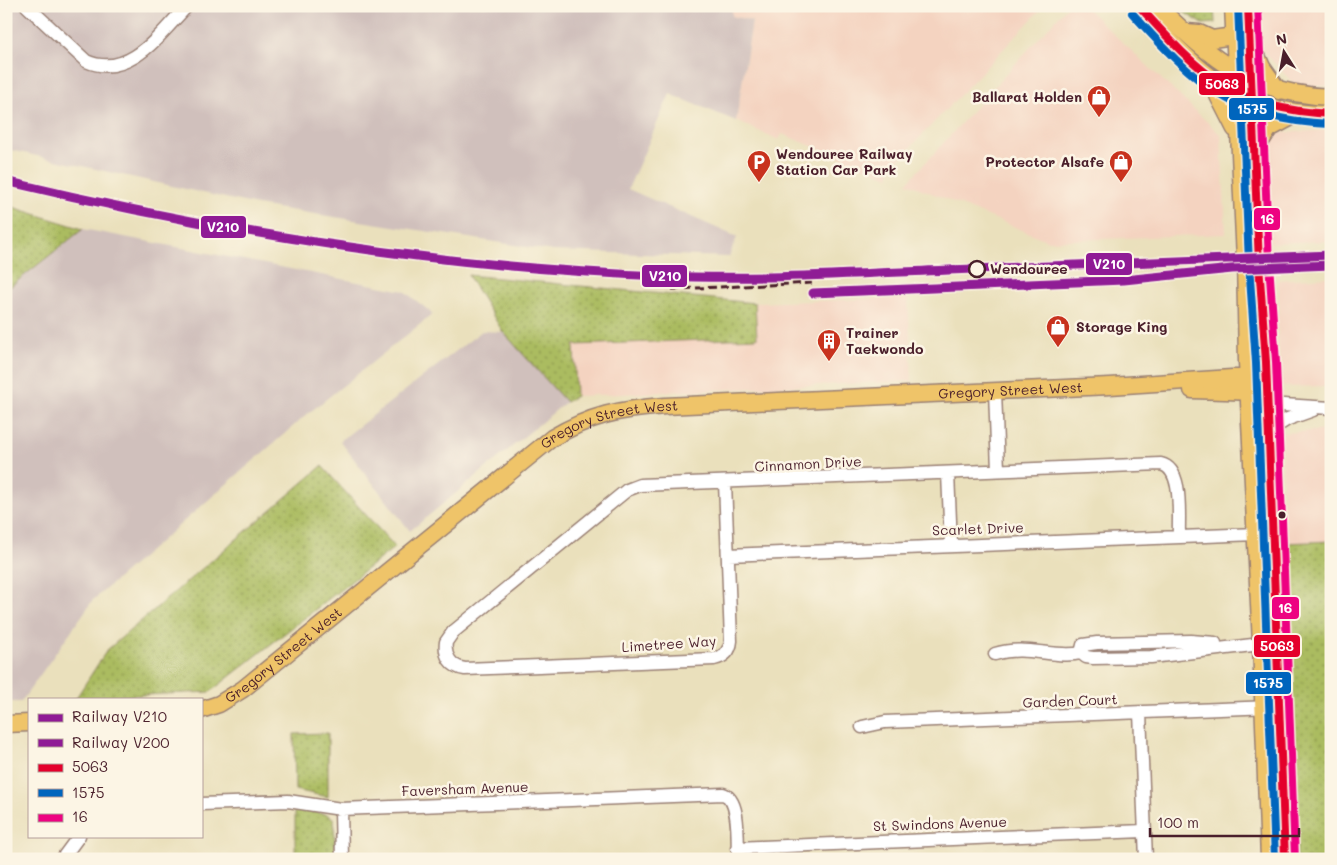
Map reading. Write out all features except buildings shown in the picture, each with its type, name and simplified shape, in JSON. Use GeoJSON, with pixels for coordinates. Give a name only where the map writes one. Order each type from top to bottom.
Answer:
{"type":"FeatureCollection","features":[{"type":"Feature","properties":{"kind":"main road"},"geometry":{"type":"LineString","coordinates":[[1139,6],[1178,50],[1209,78],[1237,94],[1252,101],[1299,113],[1331,114]]}},
{"type":"Feature","properties":{"kind":"main road"},"geometry":{"type":"LineString","coordinates":[[1157,6],[1184,32],[1236,72],[1250,80],[1279,91],[1308,96],[1331,97]]}},
{"type":"Feature","properties":{"kind":"main road"},"geometry":{"type":"LineString","coordinates":[[1233,6],[1250,80],[1252,101],[1269,431],[1271,707],[1269,859]]}},
{"type":"Feature","properties":{"kind":"main road"},"geometry":{"type":"LineString","coordinates":[[1248,6],[1236,72],[1249,391],[1261,644],[1271,707],[1285,859]]}},
{"type":"Feature","properties":{"kind":"main road"},"geometry":{"type":"LineString","coordinates":[[1184,32],[1199,33],[1212,39],[1241,37]]}},
{"type":"Feature","properties":{"kind":"main road"},"geometry":{"type":"LineString","coordinates":[[1241,37],[1279,91]]}},
{"type":"Feature","properties":{"kind":"main road"},"geometry":{"type":"LineString","coordinates":[[1209,78],[1238,134]]}},
{"type":"Feature","properties":{"kind":"main road"},"geometry":{"type":"LineString","coordinates":[[1254,152],[1268,129],[1299,113]]}},
{"type":"Feature","properties":{"kind":"main road","name":"Gregory Street West"},"geometry":{"type":"LineString","coordinates":[[202,710],[219,704],[243,689],[517,465],[552,438],[588,419],[636,408],[1110,386],[1267,391]]}},
{"type":"Feature","properties":{"kind":"main road"},"geometry":{"type":"LineString","coordinates":[[6,724],[28,723]]}},
{"type":"Feature","properties":{"kind":"street"},"geometry":{"type":"LineString","coordinates":[[27,6],[86,61],[98,66],[110,67],[138,56],[187,6]]}},
{"type":"Feature","properties":{"kind":"street"},"geometry":{"type":"LineString","coordinates":[[995,391],[998,470]]}},
{"type":"Feature","properties":{"kind":"street"},"geometry":{"type":"LineString","coordinates":[[1267,391],[1318,408]]}},
{"type":"Feature","properties":{"kind":"street"},"geometry":{"type":"LineString","coordinates":[[1269,431],[1296,415],[1318,408],[1331,408]]}},
{"type":"Feature","properties":{"kind":"street","name":"Cinnamon Drive"},"geometry":{"type":"LineString","coordinates":[[446,656],[446,642],[453,632],[627,490],[640,485],[1166,465],[1173,471],[1176,478],[1179,536]]}},
{"type":"Feature","properties":{"kind":"street"},"geometry":{"type":"LineString","coordinates":[[948,472],[951,545]]}},
{"type":"Feature","properties":{"kind":"street","name":"Limetree Way"},"geometry":{"type":"LineString","coordinates":[[446,656],[455,666],[465,669],[718,658],[726,653],[731,643],[724,482]]}},
{"type":"Feature","properties":{"kind":"street","name":"Scarlet Drive"},"geometry":{"type":"LineString","coordinates":[[1229,534],[1243,528],[1255,516]]}},
{"type":"Feature","properties":{"kind":"street","name":"Scarlet Drive"},"geometry":{"type":"LineString","coordinates":[[728,555],[1256,534]]}},
{"type":"Feature","properties":{"kind":"street"},"geometry":{"type":"LineString","coordinates":[[1145,641],[1146,657]]}},
{"type":"Feature","properties":{"kind":"street"},"geometry":{"type":"LineString","coordinates":[[1082,653],[1083,645],[1097,643],[1191,641],[1240,645]]}},
{"type":"Feature","properties":{"kind":"street"},"geometry":{"type":"LineString","coordinates":[[1097,643],[1098,658]]}},
{"type":"Feature","properties":{"kind":"street"},"geometry":{"type":"LineString","coordinates":[[994,654],[1017,650],[1082,653],[1087,658],[1146,657],[1261,644]]}},
{"type":"Feature","properties":{"kind":"street","name":"Garden Court"},"geometry":{"type":"LineString","coordinates":[[862,727],[885,722],[1271,707]]}},
{"type":"Feature","properties":{"kind":"street"},"geometry":{"type":"LineString","coordinates":[[1140,713],[1146,859]]}},
{"type":"Feature","properties":{"kind":"street","name":"Faversham Avenue"},"geometry":{"type":"LineString","coordinates":[[202,804],[288,801],[341,809],[716,794],[730,796],[735,805],[737,853]]}},
{"type":"Feature","properties":{"kind":"street"},"geometry":{"type":"LineString","coordinates":[[341,809],[342,859]]}},
{"type":"Feature","properties":{"kind":"street","name":"St Swindons Avenue"},"geometry":{"type":"LineString","coordinates":[[737,853],[1144,831]]}},
{"type":"Feature","properties":{"kind":"street"},"geometry":{"type":"LineString","coordinates":[[62,859],[77,838]]}},
{"type":"Feature","properties":{"kind":"shaded area"},"geometry":{"type":"Polygon","coordinates":[[[6,6],[732,6],[732,16],[752,21],[736,121],[670,94],[628,189],[737,237],[729,257],[553,251],[257,205],[6,149],[6,6]]]}},
{"type":"Feature","properties":{"kind":"shaded area"},"geometry":{"type":"Polygon","coordinates":[[[732,6],[1044,6],[891,168],[889,177],[782,134],[779,140],[736,121],[752,21],[732,16],[732,6]]]}},
{"type":"Feature","properties":{"kind":"shaded area"},"geometry":{"type":"Polygon","coordinates":[[[1068,6],[1084,6],[1221,135],[1226,234],[1049,241],[907,183],[1068,6]]]}},
{"type":"Feature","properties":{"kind":"shaded area"},"geometry":{"type":"Polygon","coordinates":[[[1261,6],[1331,6],[1331,86],[1296,86],[1262,50],[1261,6]]]}},
{"type":"Feature","properties":{"kind":"shaded area"},"geometry":{"type":"Polygon","coordinates":[[[1331,130],[1331,241],[1270,243],[1266,145],[1278,133],[1331,130]]]}},
{"type":"Feature","properties":{"kind":"shaded area"},"geometry":{"type":"Polygon","coordinates":[[[83,229],[404,291],[433,314],[305,416],[93,600],[21,702],[6,702],[6,290],[83,229]]]}},
{"type":"Feature","properties":{"kind":"shaded area"},"geometry":{"type":"Polygon","coordinates":[[[1331,277],[1331,386],[1281,387],[1277,314],[1280,314],[1278,280],[1331,277]]]}},
{"type":"Feature","properties":{"kind":"shaded area"},"geometry":{"type":"Polygon","coordinates":[[[908,298],[912,381],[576,396],[574,345],[757,338],[755,303],[908,298]]]}},
{"type":"Feature","properties":{"kind":"shaded area"},"geometry":{"type":"Polygon","coordinates":[[[482,331],[503,332],[566,402],[410,531],[340,441],[482,331]]]}},
{"type":"Feature","properties":{"kind":"shaded area"},"geometry":{"type":"Polygon","coordinates":[[[1331,430],[1331,541],[1285,543],[1281,433],[1331,430]]]}},
{"type":"Feature","properties":{"kind":"green space"},"geometry":{"type":"Polygon","coordinates":[[[1174,6],[1214,6],[1215,23],[1203,24],[1174,6]]]}},
{"type":"Feature","properties":{"kind":"green space"},"geometry":{"type":"Polygon","coordinates":[[[6,205],[83,229],[6,290],[6,205]]]}},
{"type":"Feature","properties":{"kind":"green space"},"geometry":{"type":"Polygon","coordinates":[[[468,275],[755,303],[757,338],[574,345],[576,396],[566,402],[503,332],[468,275]]]}},
{"type":"Feature","properties":{"kind":"green space"},"geometry":{"type":"Polygon","coordinates":[[[322,466],[395,547],[210,692],[76,698],[107,650],[322,466]]]}},
{"type":"Feature","properties":{"kind":"green space"},"geometry":{"type":"Polygon","coordinates":[[[1331,541],[1331,859],[1297,859],[1285,543],[1331,541]]]}},
{"type":"Feature","properties":{"kind":"green space"},"geometry":{"type":"Polygon","coordinates":[[[328,733],[328,797],[295,790],[294,734],[328,733]]]}},
{"type":"Feature","properties":{"kind":"green space"},"geometry":{"type":"Polygon","coordinates":[[[295,807],[328,815],[334,819],[336,859],[295,859],[295,807]]]}},
{"type":"Feature","properties":{"kind":"railway"},"geometry":{"type":"LineString","coordinates":[[672,289],[813,283]]}},
{"type":"Feature","properties":{"kind":"rail line","name":"V210"},"geometry":{"type":"LineString","coordinates":[[6,181],[168,217],[331,245],[495,265],[661,276],[769,277],[841,275],[1331,255]]}},
{"type":"Feature","properties":{"kind":"rail line","name":"V200"},"geometry":{"type":"LineString","coordinates":[[813,293],[1124,280],[1232,269],[1331,265]]}},
{"type":"Feature","properties":{"kind":"transit line","name":"5063"},"geometry":{"type":"LineString","coordinates":[[1139,6],[1201,69],[1222,84],[1244,96],[1269,105],[1297,111],[1331,114]]}},
{"type":"Feature","properties":{"kind":"transit line","name":"1575"},"geometry":{"type":"LineString","coordinates":[[1238,6],[1249,264],[1256,363],[1275,859]]}},
{"type":"Feature","properties":{"kind":"transit line","name":"5063"},"geometry":{"type":"LineString","coordinates":[[1248,6],[1259,264],[1266,362],[1285,859]]}},
{"type":"Feature","properties":{"kind":"transit line","name":"16"},"geometry":{"type":"LineString","coordinates":[[1258,6],[1269,263],[1276,362],[1295,859]]}},
{"type":"Feature","properties":{"kind":"transit line","name":"1575"},"geometry":{"type":"LineString","coordinates":[[1132,13],[1176,60],[1218,93],[1266,115],[1296,121],[1330,124]]}},
{"type":"Feature","properties":{"kind":"place","name":"Ballarat Holden"},"geometry":{"type":"Point","coordinates":[1099,118]}},
{"type":"Feature","properties":{"kind":"place","name":"Wendouree Railway Station Car Park"},"geometry":{"type":"Point","coordinates":[759,183]}},
{"type":"Feature","properties":{"kind":"place","name":"Protector Alsafe"},"geometry":{"type":"Point","coordinates":[1121,183]}},
{"type":"Feature","properties":{"kind":"place","name":"Wendouree"},"geometry":{"type":"Point","coordinates":[977,269]}},
{"type":"Feature","properties":{"kind":"place","name":"Storage King"},"geometry":{"type":"Point","coordinates":[1058,348]}},
{"type":"Feature","properties":{"kind":"place","name":"Trainer Taekwondo"},"geometry":{"type":"Point","coordinates":[829,362]}}]}
